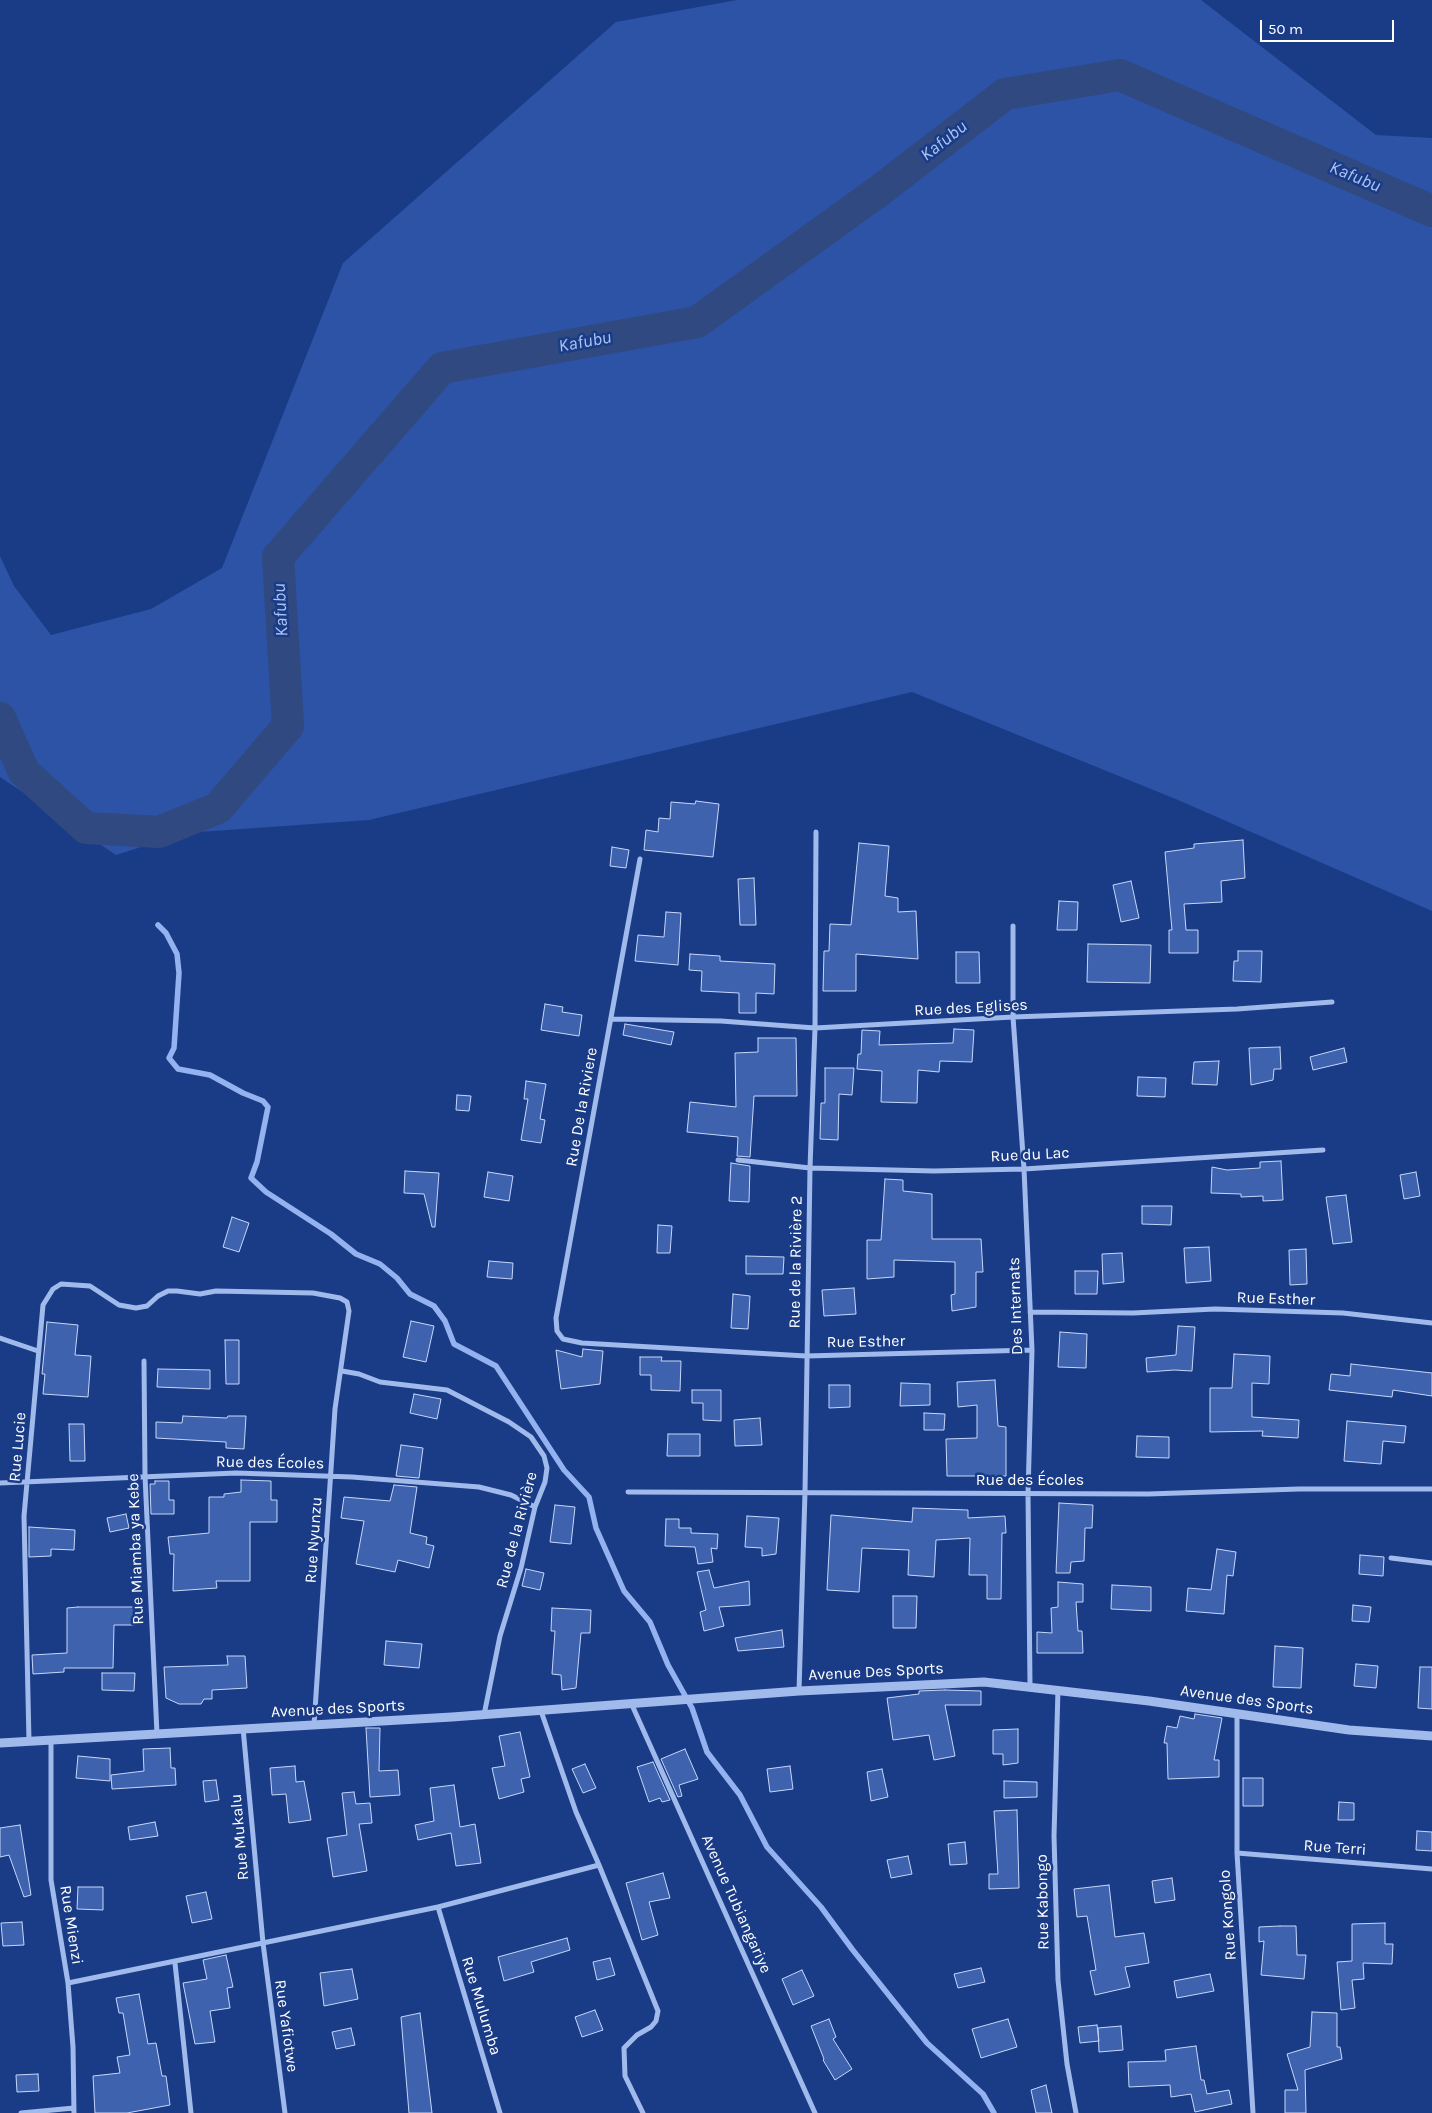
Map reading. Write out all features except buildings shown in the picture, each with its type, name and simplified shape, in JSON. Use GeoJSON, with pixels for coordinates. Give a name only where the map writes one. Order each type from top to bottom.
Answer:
{"type":"FeatureCollection","features":[{"type":"Feature","properties":{"kind":"street","name":"Rue de la Rivière 2"},"geometry":{"type":"LineString","coordinates":[[799,1691],[805,1492],[810,1168],[815,1028],[816,832]]}},
{"type":"Feature","properties":{"kind":"street","name":"Rue De la Riviere"},"geometry":{"type":"LineString","coordinates":[[582,1343],[563,1339],[557,1331],[556,1318],[610,1019],[628,938],[640,859]]}},
{"type":"Feature","properties":{"kind":"street","name":"Des Internats"},"geometry":{"type":"LineString","coordinates":[[1013,926],[1014,1017],[1024,1169],[1032,1350],[1028,1493],[1030,1686]]}},
{"type":"Feature","properties":{"kind":"street","name":"Rue des Eglises"},"geometry":{"type":"LineString","coordinates":[[610,1019],[721,1021],[815,1028],[1014,1017],[1237,1009],[1332,1002]]}},
{"type":"Feature","properties":{"kind":"street","name":"Rue du Lac"},"geometry":{"type":"LineString","coordinates":[[738,1160],[810,1168],[934,1171],[1024,1169],[1323,1150]]}},
{"type":"Feature","properties":{"kind":"street","name":"Rue Nyunzu"},"geometry":{"type":"LineString","coordinates":[[44,1305],[54,1289],[61,1284],[90,1286],[119,1305],[141,1309],[168,1292],[200,1294],[216,1291],[313,1292],[340,1298],[347,1302],[349,1311],[335,1409],[314,1726]]}},
{"type":"Feature","properties":{"kind":"street","name":"Rue Lucie"},"geometry":{"type":"LineString","coordinates":[[29,1741],[24,1516],[38,1351],[44,1305]]}},
{"type":"Feature","properties":{"kind":"street","name":"Rue Esther"},"geometry":{"type":"LineString","coordinates":[[1030,1312],[1132,1313],[1234,1310],[1343,1313],[1432,1323]]}},
{"type":"Feature","properties":{"kind":"street"},"geometry":{"type":"LineString","coordinates":[[0,1338],[38,1351]]}},
{"type":"Feature","properties":{"kind":"street","name":"Rue Esther"},"geometry":{"type":"LineString","coordinates":[[582,1343],[806,1356],[1032,1350]]}},
{"type":"Feature","properties":{"kind":"street","name":"Rue Miamba ya Kebe"},"geometry":{"type":"LineString","coordinates":[[144,1361],[145,1476],[157,1735]]}},
{"type":"Feature","properties":{"kind":"street","name":"Rue de la Rivière"},"geometry":{"type":"LineString","coordinates":[[342,1370],[380,1382],[447,1390],[501,1418],[530,1437],[544,1456],[547,1468],[545,1482],[535,1507],[521,1568],[500,1636],[484,1715]]}},
{"type":"Feature","properties":{"kind":"street","name":"Rue des Écoles"},"geometry":{"type":"LineString","coordinates":[[0,1483],[236,1473],[330,1477],[478,1487],[511,1495],[535,1507]]}},
{"type":"Feature","properties":{"kind":"street","name":"Rue des Écoles"},"geometry":{"type":"LineString","coordinates":[[628,1492],[1148,1494],[1299,1489],[1432,1489]]}},
{"type":"Feature","properties":{"kind":"street"},"geometry":{"type":"LineString","coordinates":[[1391,1558],[1432,1563]]}},
{"type":"Feature","properties":{"kind":"street","name":"Avenue Des Sports"},"geometry":{"type":"LineString","coordinates":[[677,1701],[799,1691],[984,1682],[1058,1689]]}},
{"type":"Feature","properties":{"kind":"street","name":"Avenue des Sports"},"geometry":{"type":"LineString","coordinates":[[1058,1689],[1349,1730],[1432,1736]]}},
{"type":"Feature","properties":{"kind":"street","name":"Rue Kabongo"},"geometry":{"type":"LineString","coordinates":[[1058,1689],[1054,1836],[1058,1980],[1066,2064],[1076,2113]]}},
{"type":"Feature","properties":{"kind":"street","name":"Avenue des Sports"},"geometry":{"type":"LineString","coordinates":[[0,1743],[157,1735],[242,1728],[314,1726],[677,1701]]}},
{"type":"Feature","properties":{"kind":"street","name":"Avenue Tubiangariye"},"geometry":{"type":"LineString","coordinates":[[632,1705],[815,2113]]}},
{"type":"Feature","properties":{"kind":"street"},"geometry":{"type":"LineString","coordinates":[[541,1711],[576,1812],[658,2011],[656,2021],[624,2048],[625,2076],[642,2113]]}},
{"type":"Feature","properties":{"kind":"street","name":"Rue Kongolo"},"geometry":{"type":"LineString","coordinates":[[1237,1714],[1237,1853],[1253,2113]]}},
{"type":"Feature","properties":{"kind":"street","name":"Rue Mukalu"},"geometry":{"type":"LineString","coordinates":[[242,1728],[263,1942]]}},
{"type":"Feature","properties":{"kind":"street","name":"Rue Mienzi"},"geometry":{"type":"LineString","coordinates":[[51,1740],[51,1880],[68,1983],[73,2047],[74,2111]]}},
{"type":"Feature","properties":{"kind":"street","name":"Rue Terri"},"geometry":{"type":"LineString","coordinates":[[1237,1853],[1432,1869]]}},
{"type":"Feature","properties":{"kind":"street"},"geometry":{"type":"LineString","coordinates":[[68,1983],[175,1963],[263,1942],[438,1907],[599,1865]]}},
{"type":"Feature","properties":{"kind":"street","name":"Rue Mulumba"},"geometry":{"type":"LineString","coordinates":[[438,1907],[500,2113]]}},
{"type":"Feature","properties":{"kind":"street","name":"Rue Yafiotwe"},"geometry":{"type":"LineString","coordinates":[[263,1942],[285,2113]]}},
{"type":"Feature","properties":{"kind":"street"},"geometry":{"type":"LineString","coordinates":[[175,1963],[191,2113]]}},
{"type":"Feature","properties":{"kind":"street"},"geometry":{"type":"LineString","coordinates":[[21,2113],[74,2111]]}},
{"type":"Feature","properties":{"kind":"shaded area"},"geometry":{"type":"Polygon","coordinates":[[[737,0],[1201,0],[1376,135],[1432,138],[1432,911],[1178,800],[912,692],[369,820],[185,833],[116,855],[0,777],[0,556],[14,586],[51,635],[151,609],[222,568],[343,263],[616,22],[737,0]]]}},
{"type":"Feature","properties":{"kind":"waterway","name":"Kafubu"},"geometry":{"type":"LineString","coordinates":[[0,718],[24,772],[86,828],[159,832],[218,808],[288,726],[278,557],[442,368],[697,322],[879,191],[1005,94],[1120,75],[1432,211]]}},
{"type":"Feature","properties":{"kind":"waterway"},"geometry":{"type":"LineString","coordinates":[[158,925],[166,933],[177,954],[179,973],[174,1048],[169,1058],[178,1069],[210,1075],[243,1093],[263,1101],[268,1107],[257,1162],[251,1178],[266,1192],[331,1234],[356,1254],[380,1264],[397,1278],[410,1294],[434,1306],[445,1321],[454,1344],[496,1366],[564,1470],[589,1497],[596,1528],[624,1591],[650,1622],[668,1665],[692,1708],[707,1752],[740,1795],[767,1847],[821,1907],[927,2043],[983,2094],[994,2113]]}}]}
